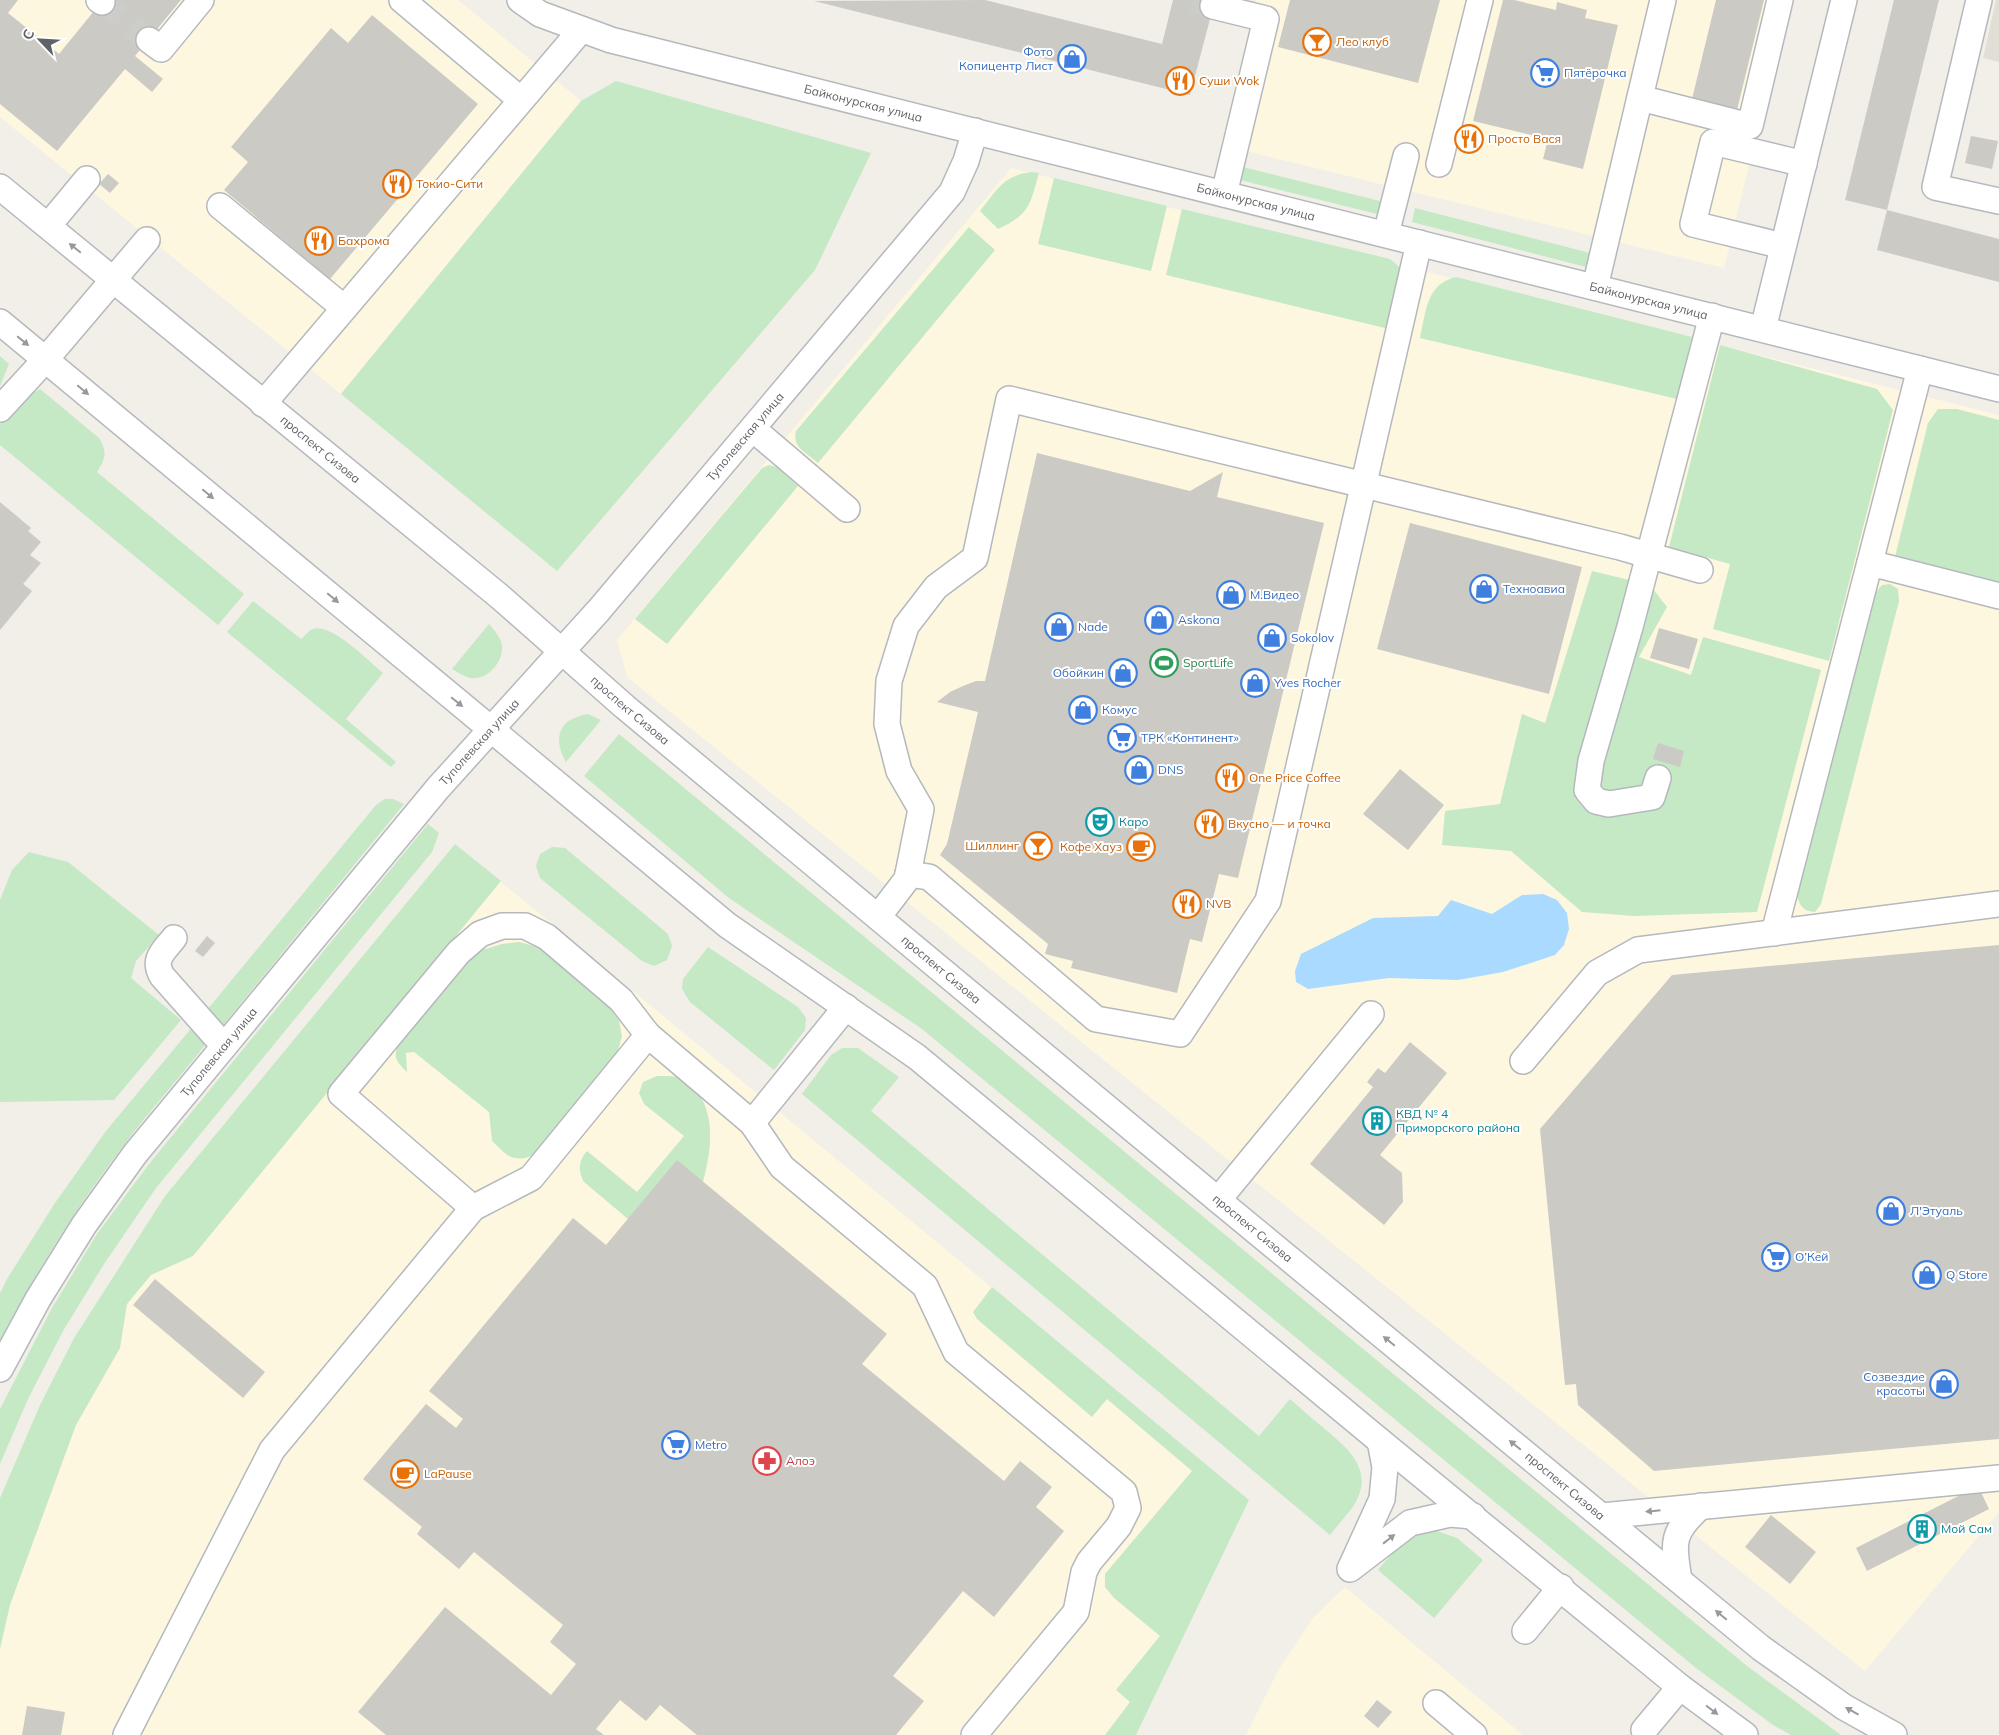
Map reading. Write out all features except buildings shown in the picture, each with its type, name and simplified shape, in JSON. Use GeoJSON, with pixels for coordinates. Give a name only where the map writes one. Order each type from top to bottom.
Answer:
{"type":"FeatureCollection","features":[{"type":"Feature","properties":{"kind":"street"},"geometry":{"type":"LineString","coordinates":[[149,40],[161,49],[201,0]]}},
{"type":"Feature","properties":{"kind":"street"},"geometry":{"type":"LineString","coordinates":[[402,0],[521,100]]}},
{"type":"Feature","properties":{"kind":"street","name":"Байконурская улица"},"geometry":{"type":"LineString","coordinates":[[520,0],[540,14],[611,40],[1999,389]]}},
{"type":"Feature","properties":{"kind":"street"},"geometry":{"type":"LineString","coordinates":[[1439,164],[1480,0]]}},
{"type":"Feature","properties":{"kind":"street"},"geometry":{"type":"LineString","coordinates":[[1595,287],[1663,0]]}},
{"type":"Feature","properties":{"kind":"street"},"geometry":{"type":"LineString","coordinates":[[1640,98],[1750,126],[1780,0]]}},
{"type":"Feature","properties":{"kind":"street"},"geometry":{"type":"LineString","coordinates":[[1763,329],[1844,0]]}},
{"type":"Feature","properties":{"kind":"street"},"geometry":{"type":"LineString","coordinates":[[1979,0],[1935,187],[1999,201]]}},
{"type":"Feature","properties":{"kind":"street"},"geometry":{"type":"LineString","coordinates":[[1213,6],[1268,10],[1224,194]]}},
{"type":"Feature","properties":{"kind":"street"},"geometry":{"type":"LineString","coordinates":[[263,404],[581,30]]}},
{"type":"Feature","properties":{"kind":"street","name":"Туполевская улица"},"geometry":{"type":"LineString","coordinates":[[0,1369],[38,1299],[84,1225],[135,1154],[438,788],[599,610],[952,192],[966,161],[975,131]]}},
{"type":"Feature","properties":{"kind":"street"},"geometry":{"type":"LineString","coordinates":[[1784,246],[1693,224],[1697,206],[1713,142],[1804,164]]}},
{"type":"Feature","properties":{"kind":"street"},"geometry":{"type":"LineString","coordinates":[[1386,234],[1406,156]]}},
{"type":"Feature","properties":{"kind":"street"},"geometry":{"type":"LineString","coordinates":[[48,226],[87,179]]}},
{"type":"Feature","properties":{"kind":"street","name":"проспект Сизова"},"geometry":{"type":"LineString","coordinates":[[0,187],[499,596],[625,707],[1761,1648],[1844,1707],[1894,1735]]}},
{"type":"Feature","properties":{"kind":"street"},"geometry":{"type":"LineString","coordinates":[[220,206],[344,308]]}},
{"type":"Feature","properties":{"kind":"street"},"geometry":{"type":"LineString","coordinates":[[0,409],[46,359],[147,240]]}},
{"type":"Feature","properties":{"kind":"street"},"geometry":{"type":"LineString","coordinates":[[908,874],[929,877],[1096,1019],[1180,1034],[1268,901],[1419,242]]}},
{"type":"Feature","properties":{"kind":"street"},"geometry":{"type":"LineString","coordinates":[[1658,778],[1652,797],[1609,804],[1596,801],[1587,790],[1591,760],[1630,628],[1712,316]]}},
{"type":"Feature","properties":{"kind":"street"},"geometry":{"type":"LineString","coordinates":[[0,322],[727,925],[917,1057],[1004,1126],[1380,1441],[1561,1587],[1680,1687],[1745,1735]]}},
{"type":"Feature","properties":{"kind":"street"},"geometry":{"type":"LineString","coordinates":[[1774,932],[1920,368]]}},
{"type":"Feature","properties":{"kind":"street"},"geometry":{"type":"LineString","coordinates":[[878,916],[907,879],[921,809],[898,771],[886,724],[889,681],[906,626],[936,587],[976,558],[1009,399],[1649,555],[1700,570]]}},
{"type":"Feature","properties":{"kind":"street"},"geometry":{"type":"LineString","coordinates":[[753,429],[846,509]]}},
{"type":"Feature","properties":{"kind":"street"},"geometry":{"type":"LineString","coordinates":[[1870,563],[1999,596]]}},
{"type":"Feature","properties":{"kind":"street"},"geometry":{"type":"LineString","coordinates":[[1523,1061],[1597,973],[1638,950],[1999,904]]}},
{"type":"Feature","properties":{"kind":"street"},"geometry":{"type":"LineString","coordinates":[[473,1208],[341,1094],[459,952],[480,934],[502,926],[525,926],[548,937],[620,1000],[648,1035],[752,1123],[782,1167],[925,1286],[956,1352],[1124,1492],[1128,1508],[1119,1526],[1089,1562],[1084,1572],[1076,1612],[974,1735]]}},
{"type":"Feature","properties":{"kind":"street"},"geometry":{"type":"LineString","coordinates":[[174,938],[158,958],[157,968],[224,1046]]}},
{"type":"Feature","properties":{"kind":"street"},"geometry":{"type":"LineString","coordinates":[[752,1123],[846,1007]]}},
{"type":"Feature","properties":{"kind":"street"},"geometry":{"type":"LineString","coordinates":[[1218,1200],[1371,1014]]}},
{"type":"Feature","properties":{"kind":"street"},"geometry":{"type":"LineString","coordinates":[[126,1735],[272,1450],[473,1208],[531,1178],[648,1035]]}},
{"type":"Feature","properties":{"kind":"street"},"geometry":{"type":"LineString","coordinates":[[1380,1441],[1385,1467],[1382,1499],[1350,1569],[1410,1523],[1450,1514],[1473,1516]]}},
{"type":"Feature","properties":{"kind":"street"},"geometry":{"type":"LineString","coordinates":[[1602,1516],[1999,1478]]}},
{"type":"Feature","properties":{"kind":"street"},"geometry":{"type":"LineString","coordinates":[[1679,1580],[1674,1552],[1678,1530],[1701,1506]]}},
{"type":"Feature","properties":{"kind":"street"},"geometry":{"type":"LineString","coordinates":[[1525,1631],[1561,1587]]}},
{"type":"Feature","properties":{"kind":"street"},"geometry":{"type":"LineString","coordinates":[[1644,1730],[1680,1687]]}},
{"type":"Feature","properties":{"kind":"street"},"geometry":{"type":"LineString","coordinates":[[1436,1703],[1474,1735]]}},
{"type":"Feature","properties":{"kind":"shaded area"},"geometry":{"type":"Polygon","coordinates":[[[0,0],[458,0],[581,101],[341,394],[0,117],[0,0]]]}},
{"type":"Feature","properties":{"kind":"shaded area"},"geometry":{"type":"Polygon","coordinates":[[[1256,0],[1789,0],[1724,268],[1221,145],[1256,0]]]}},
{"type":"Feature","properties":{"kind":"shaded area"},"geometry":{"type":"Polygon","coordinates":[[[1996,0],[1999,0],[1999,62],[1983,58],[1996,0]]]}},
{"type":"Feature","properties":{"kind":"shaded area"},"geometry":{"type":"Polygon","coordinates":[[[1011,168],[1999,415],[1999,1512],[1865,1671],[627,677],[617,640],[1011,168]]]}},
{"type":"Feature","properties":{"kind":"shaded area"},"geometry":{"type":"Polygon","coordinates":[[[455,844],[1249,1500],[1136,1735],[0,1735],[0,1498],[40,1405],[74,1338],[165,1196],[455,844]]]}},
{"type":"Feature","properties":{"kind":"shaded area"},"geometry":{"type":"Polygon","coordinates":[[[1345,1587],[1523,1735],[1246,1735],[1279,1669],[1313,1618],[1345,1587]]]}},
{"type":"Feature","properties":{"kind":"green space"},"geometry":{"type":"Polygon","coordinates":[[[616,81],[871,153],[815,270],[557,571],[341,394],[581,101],[616,81]]]}},
{"type":"Feature","properties":{"kind":"green space"},"geometry":{"type":"Polygon","coordinates":[[[1239,166],[1384,202],[1381,215],[1236,179],[1239,166]]]}},
{"type":"Feature","properties":{"kind":"green space"},"geometry":{"type":"Polygon","coordinates":[[[1031,172],[1039,173],[1031,201],[1023,213],[1009,224],[998,229],[980,211],[1001,185],[1014,177],[1031,172]]]}},
{"type":"Feature","properties":{"kind":"green space"},"geometry":{"type":"Polygon","coordinates":[[[1054,178],[1167,206],[1151,271],[1038,244],[1054,178]]]}},
{"type":"Feature","properties":{"kind":"green space"},"geometry":{"type":"Polygon","coordinates":[[[1415,208],[1590,253],[1586,267],[1412,222],[1415,208]]]}},
{"type":"Feature","properties":{"kind":"green space"},"geometry":{"type":"Polygon","coordinates":[[[1182,209],[1390,259],[1402,269],[1393,330],[1166,275],[1182,209]]]}},
{"type":"Feature","properties":{"kind":"green space"},"geometry":{"type":"Polygon","coordinates":[[[969,227],[995,250],[818,463],[798,446],[795,437],[796,431],[969,227]]]}},
{"type":"Feature","properties":{"kind":"green space"},"geometry":{"type":"Polygon","coordinates":[[[1456,277],[1692,337],[1677,399],[1420,338],[1426,309],[1433,293],[1446,281],[1456,277]]]}},
{"type":"Feature","properties":{"kind":"green space"},"geometry":{"type":"Polygon","coordinates":[[[1720,345],[1877,389],[1893,410],[1829,661],[1713,629],[1730,564],[1669,547],[1720,345]]]}},
{"type":"Feature","properties":{"kind":"green space"},"geometry":{"type":"Polygon","coordinates":[[[0,356],[9,364],[0,386],[0,356]]]}},
{"type":"Feature","properties":{"kind":"green space"},"geometry":{"type":"Polygon","coordinates":[[[40,389],[99,438],[104,447],[104,455],[97,472],[244,594],[218,625],[0,445],[0,424],[18,402],[40,389]]]}},
{"type":"Feature","properties":{"kind":"green space"},"geometry":{"type":"Polygon","coordinates":[[[1938,409],[1957,409],[1999,420],[1999,583],[1895,557],[1928,423],[1938,409]]]}},
{"type":"Feature","properties":{"kind":"green space"},"geometry":{"type":"Polygon","coordinates":[[[769,465],[777,467],[798,486],[667,644],[635,619],[762,468],[769,465]]]}},
{"type":"Feature","properties":{"kind":"green space"},"geometry":{"type":"Polygon","coordinates":[[[1592,571],[1650,585],[1667,607],[1639,657],[1691,675],[1703,637],[1821,670],[1757,912],[1634,916],[1582,912],[1511,851],[1442,845],[1445,811],[1500,804],[1522,714],[1545,723],[1592,571]]]}},
{"type":"Feature","properties":{"kind":"green space"},"geometry":{"type":"Polygon","coordinates":[[[1890,584],[1898,589],[1899,601],[1821,904],[1815,912],[1803,908],[1797,896],[1875,593],[1882,585],[1890,584]]]}},
{"type":"Feature","properties":{"kind":"green space"},"geometry":{"type":"Polygon","coordinates":[[[253,601],[301,639],[313,629],[321,629],[340,637],[383,673],[346,719],[396,762],[391,767],[227,632],[253,601]]]}},
{"type":"Feature","properties":{"kind":"green space"},"geometry":{"type":"Polygon","coordinates":[[[489,624],[502,645],[498,663],[489,673],[477,678],[467,677],[452,669],[489,624]]]}},
{"type":"Feature","properties":{"kind":"green space"},"geometry":{"type":"Polygon","coordinates":[[[588,714],[601,720],[566,762],[559,745],[561,730],[570,720],[588,714]]]}},
{"type":"Feature","properties":{"kind":"green space"},"geometry":{"type":"Polygon","coordinates":[[[619,734],[1747,1666],[1841,1735],[1791,1735],[1773,1725],[1696,1668],[922,1029],[729,898],[584,776],[619,734]]]}},
{"type":"Feature","properties":{"kind":"green space"},"geometry":{"type":"Polygon","coordinates":[[[385,799],[393,799],[404,804],[224,1024],[218,1023],[207,1010],[376,805],[385,799]]]}},
{"type":"Feature","properties":{"kind":"green space"},"geometry":{"type":"Polygon","coordinates":[[[428,824],[439,833],[432,852],[156,1188],[104,1264],[63,1331],[28,1399],[0,1464],[0,1409],[52,1308],[97,1234],[149,1164],[428,824]]]}},
{"type":"Feature","properties":{"kind":"green space"},"geometry":{"type":"Polygon","coordinates":[[[455,844],[501,881],[193,1256],[151,1275],[127,1304],[120,1348],[76,1425],[10,1605],[0,1649],[0,1498],[40,1405],[74,1338],[165,1196],[455,844]]]}},
{"type":"Feature","properties":{"kind":"green space"},"geometry":{"type":"Polygon","coordinates":[[[552,847],[565,848],[668,934],[672,946],[667,960],[654,966],[642,961],[540,878],[536,866],[540,854],[552,847]]]}},
{"type":"Feature","properties":{"kind":"green space"},"geometry":{"type":"Polygon","coordinates":[[[29,852],[68,862],[159,935],[136,961],[131,978],[181,1020],[114,1100],[0,1102],[0,900],[12,870],[29,852]]]}},
{"type":"Feature","properties":{"kind":"green space"},"geometry":{"type":"Polygon","coordinates":[[[519,942],[539,947],[610,1008],[619,1021],[622,1036],[618,1050],[609,1064],[534,1155],[520,1159],[510,1157],[492,1141],[489,1112],[414,1052],[406,1053],[407,1072],[396,1058],[399,1041],[465,962],[482,950],[502,944],[519,942]]]}},
{"type":"Feature","properties":{"kind":"green space"},"geometry":{"type":"Polygon","coordinates":[[[708,947],[798,1007],[806,1018],[805,1030],[774,1070],[690,1002],[682,989],[683,979],[708,947]]]}},
{"type":"Feature","properties":{"kind":"green space"},"geometry":{"type":"Polygon","coordinates":[[[194,1025],[206,1044],[134,1132],[90,1192],[43,1265],[0,1341],[0,1293],[7,1279],[55,1203],[106,1131],[194,1025]]]}},
{"type":"Feature","properties":{"kind":"green space"},"geometry":{"type":"Polygon","coordinates":[[[842,1048],[858,1048],[899,1077],[871,1111],[1259,1436],[1290,1399],[1344,1446],[1357,1464],[1361,1473],[1362,1484],[1352,1508],[1330,1535],[802,1094],[831,1055],[842,1048]]]}},
{"type":"Feature","properties":{"kind":"green space"},"geometry":{"type":"Polygon","coordinates":[[[657,1076],[674,1076],[691,1082],[704,1103],[710,1125],[710,1147],[706,1170],[703,1182],[628,1219],[584,1182],[580,1170],[581,1162],[587,1151],[637,1192],[684,1136],[644,1104],[639,1093],[643,1082],[657,1076]]]}},
{"type":"Feature","properties":{"kind":"green space"},"geometry":{"type":"Polygon","coordinates":[[[992,1287],[1249,1500],[1136,1735],[1105,1735],[1130,1702],[1116,1690],[1160,1636],[1114,1598],[1105,1587],[1105,1574],[1192,1471],[1107,1399],[1092,1417],[977,1319],[973,1312],[992,1287]]]}},
{"type":"Feature","properties":{"kind":"green space"},"geometry":{"type":"Polygon","coordinates":[[[1437,1531],[1457,1538],[1483,1560],[1434,1618],[1378,1570],[1397,1548],[1409,1539],[1437,1531]]]}},
{"type":"Feature","properties":{"kind":"water"},"geometry":{"type":"Polygon","coordinates":[[[1543,894],[1557,900],[1567,913],[1569,929],[1564,945],[1555,955],[1503,972],[1458,980],[1389,978],[1308,989],[1296,982],[1295,971],[1301,954],[1373,918],[1438,916],[1451,900],[1492,914],[1522,895],[1543,894]]]}},
{"type":"Feature","properties":{"kind":"tunnel"},"geometry":{"type":"LineString","coordinates":[[1192,0],[1213,6]]}},
{"type":"Feature","properties":{"kind":"tunnel"},"geometry":{"type":"LineString","coordinates":[[102,2],[149,40]]}},
{"type":"Feature","properties":{"kind":"place","name":"Лео клуб"},"geometry":{"type":"Point","coordinates":[1317,42]}},
{"type":"Feature","properties":{"kind":"place","name":"Фото Копицентр Лист"},"geometry":{"type":"Point","coordinates":[1072,59]}},
{"type":"Feature","properties":{"kind":"place","name":"Пятёрочка"},"geometry":{"type":"Point","coordinates":[1545,73]}},
{"type":"Feature","properties":{"kind":"place","name":"Суши Wok"},"geometry":{"type":"Point","coordinates":[1180,81]}},
{"type":"Feature","properties":{"kind":"place","name":"Просто Вася"},"geometry":{"type":"Point","coordinates":[1469,139]}},
{"type":"Feature","properties":{"kind":"place","name":"Токио-Сити"},"geometry":{"type":"Point","coordinates":[397,184]}},
{"type":"Feature","properties":{"kind":"place","name":"Бахрома"},"geometry":{"type":"Point","coordinates":[319,241]}},
{"type":"Feature","properties":{"kind":"place","name":"Техноавиа"},"geometry":{"type":"Point","coordinates":[1484,589]}},
{"type":"Feature","properties":{"kind":"place","name":"М.Видео"},"geometry":{"type":"Point","coordinates":[1231,595]}},
{"type":"Feature","properties":{"kind":"place","name":"Askona"},"geometry":{"type":"Point","coordinates":[1159,620]}},
{"type":"Feature","properties":{"kind":"place","name":"Nade"},"geometry":{"type":"Point","coordinates":[1059,627]}},
{"type":"Feature","properties":{"kind":"place","name":"Sokolov"},"geometry":{"type":"Point","coordinates":[1272,638]}},
{"type":"Feature","properties":{"kind":"place","name":"SportLife"},"geometry":{"type":"Point","coordinates":[1164,663]}},
{"type":"Feature","properties":{"kind":"place","name":"Обойкин"},"geometry":{"type":"Point","coordinates":[1123,673]}},
{"type":"Feature","properties":{"kind":"place","name":"Yves Rocher"},"geometry":{"type":"Point","coordinates":[1255,683]}},
{"type":"Feature","properties":{"kind":"place","name":"Комус"},"geometry":{"type":"Point","coordinates":[1083,710]}},
{"type":"Feature","properties":{"kind":"place","name":"ТРК «Континент»"},"geometry":{"type":"Point","coordinates":[1122,738]}},
{"type":"Feature","properties":{"kind":"place","name":"DNS"},"geometry":{"type":"Point","coordinates":[1139,770]}},
{"type":"Feature","properties":{"kind":"place","name":"One Price Coffee"},"geometry":{"type":"Point","coordinates":[1230,778]}},
{"type":"Feature","properties":{"kind":"place","name":"Каро"},"geometry":{"type":"Point","coordinates":[1100,822]}},
{"type":"Feature","properties":{"kind":"place","name":"Вкусно — и точка"},"geometry":{"type":"Point","coordinates":[1209,824]}},
{"type":"Feature","properties":{"kind":"place","name":"Шиллинг"},"geometry":{"type":"Point","coordinates":[1038,846]}},
{"type":"Feature","properties":{"kind":"place","name":"Кофе Хауз"},"geometry":{"type":"Point","coordinates":[1141,847]}},
{"type":"Feature","properties":{"kind":"place","name":"NVB"},"geometry":{"type":"Point","coordinates":[1187,904]}},
{"type":"Feature","properties":{"kind":"place","name":"КВД № 4 Приморского района"},"geometry":{"type":"Point","coordinates":[1377,1121]}},
{"type":"Feature","properties":{"kind":"place","name":"Л'Этуаль"},"geometry":{"type":"Point","coordinates":[1891,1211]}},
{"type":"Feature","properties":{"kind":"place","name":"О’Кей"},"geometry":{"type":"Point","coordinates":[1776,1257]}},
{"type":"Feature","properties":{"kind":"place","name":"Q Store"},"geometry":{"type":"Point","coordinates":[1927,1275]}},
{"type":"Feature","properties":{"kind":"place","name":"Созвездие красоты"},"geometry":{"type":"Point","coordinates":[1944,1384]}},
{"type":"Feature","properties":{"kind":"place","name":"Metro"},"geometry":{"type":"Point","coordinates":[676,1445]}},
{"type":"Feature","properties":{"kind":"place","name":"Алоэ"},"geometry":{"type":"Point","coordinates":[767,1461]}},
{"type":"Feature","properties":{"kind":"place","name":"LaPause"},"geometry":{"type":"Point","coordinates":[405,1474]}},
{"type":"Feature","properties":{"kind":"place","name":"Мой Сам"},"geometry":{"type":"Point","coordinates":[1922,1529]}}]}
